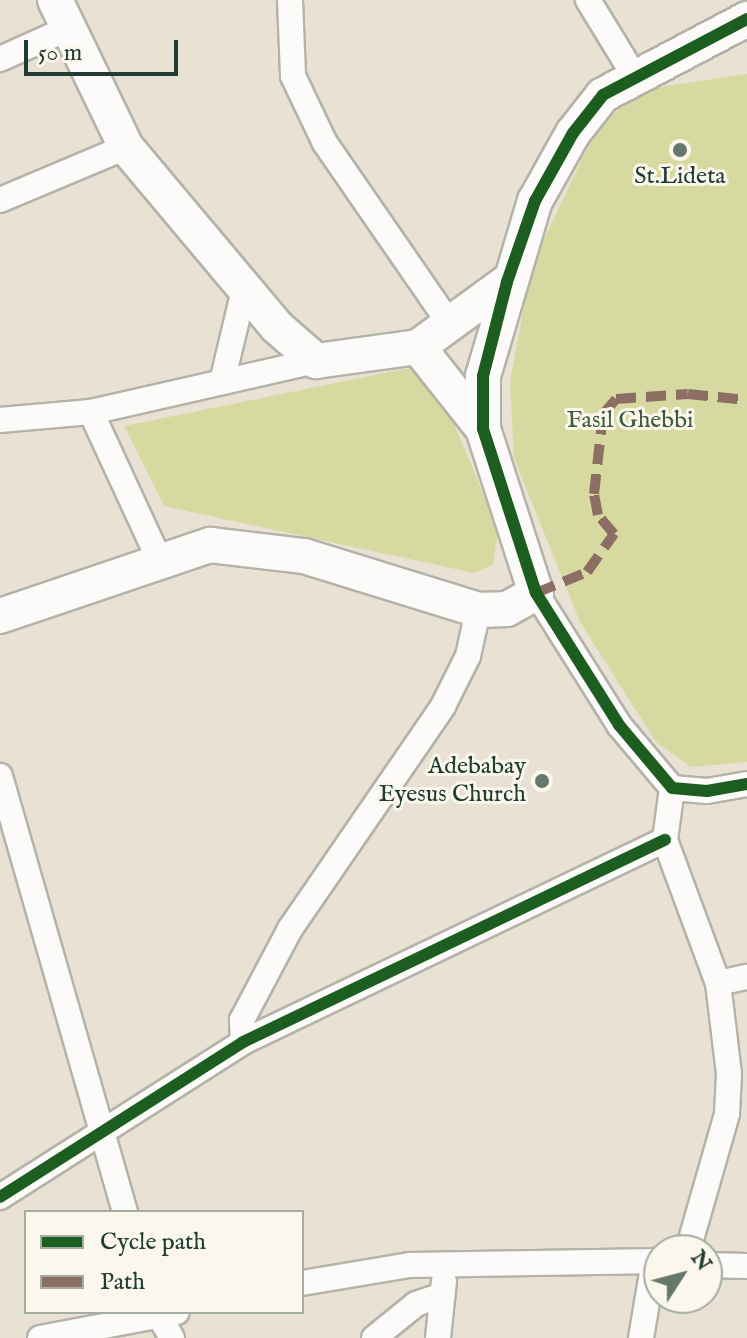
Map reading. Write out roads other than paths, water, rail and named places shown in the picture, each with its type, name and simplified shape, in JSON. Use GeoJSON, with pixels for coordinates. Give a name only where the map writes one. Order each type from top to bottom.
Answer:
{"type":"FeatureCollection","features":[{"type":"Feature","properties":{"kind":"street"},"geometry":{"type":"LineString","coordinates":[[290,0],[293,76],[325,143],[452,327]]}},
{"type":"Feature","properties":{"kind":"street"},"geometry":{"type":"LineString","coordinates":[[588,0],[635,77]]}},
{"type":"Feature","properties":{"kind":"street"},"geometry":{"type":"LineString","coordinates":[[0,59],[61,14],[126,147],[244,290],[316,361]]}},
{"type":"Feature","properties":{"kind":"street"},"geometry":{"type":"LineString","coordinates":[[747,19],[603,95],[573,133],[535,201],[507,282],[483,376],[483,429],[536,593],[619,725],[672,788],[707,791],[747,784]]}},
{"type":"Feature","properties":{"kind":"street"},"geometry":{"type":"LineString","coordinates":[[0,200],[126,147]]}},
{"type":"Feature","properties":{"kind":"street"},"geometry":{"type":"LineString","coordinates":[[0,420],[91,412],[316,361],[418,347],[452,327],[507,282]]}},
{"type":"Feature","properties":{"kind":"street"},"geometry":{"type":"LineString","coordinates":[[222,382],[244,290]]}},
{"type":"Feature","properties":{"kind":"street"},"geometry":{"type":"LineString","coordinates":[[418,347],[483,429]]}},
{"type":"Feature","properties":{"kind":"street"},"geometry":{"type":"LineString","coordinates":[[91,412],[159,559]]}},
{"type":"Feature","properties":{"kind":"street"},"geometry":{"type":"LineString","coordinates":[[0,616],[67,597],[159,559],[210,545],[304,556],[478,610],[507,609],[536,593]]}},
{"type":"Feature","properties":{"kind":"street"},"geometry":{"type":"LineString","coordinates":[[243,1042],[242,1020],[290,929],[443,706],[468,656],[478,610]]}},
{"type":"Feature","properties":{"kind":"street"},"geometry":{"type":"LineString","coordinates":[[0,776],[99,1135],[124,1210]]}},
{"type":"Feature","properties":{"kind":"street"},"geometry":{"type":"LineString","coordinates":[[672,788],[665,840],[718,983],[729,1074],[727,1114],[693,1234]]}},
{"type":"Feature","properties":{"kind":"street"},"geometry":{"type":"LineString","coordinates":[[0,1197],[243,1042],[665,840]]}},
{"type":"Feature","properties":{"kind":"street"},"geometry":{"type":"LineString","coordinates":[[718,983],[747,977]]}},
{"type":"Feature","properties":{"kind":"street"},"geometry":{"type":"LineString","coordinates":[[304,1283],[339,1274],[446,1262],[643,1261]]}},
{"type":"Feature","properties":{"kind":"street"},"geometry":{"type":"LineString","coordinates":[[438,1338],[446,1262]]}},
{"type":"Feature","properties":{"kind":"street"},"geometry":{"type":"LineString","coordinates":[[723,1265],[747,1266]]}},
{"type":"Feature","properties":{"kind":"street"},"geometry":{"type":"LineString","coordinates":[[374,1338],[416,1304],[442,1295]]}},
{"type":"Feature","properties":{"kind":"street"},"geometry":{"type":"LineString","coordinates":[[40,1338],[159,1314]]}},
{"type":"Feature","properties":{"kind":"street"},"geometry":{"type":"LineString","coordinates":[[164,1314],[172,1338]]}},
{"type":"Feature","properties":{"kind":"street"},"geometry":{"type":"LineString","coordinates":[[641,1338],[646,1314]]}},
{"type":"Feature","properties":{"kind":"place","name":"St.Lideta"},"geometry":{"type":"Point","coordinates":[680,150]}},
{"type":"Feature","properties":{"kind":"place","name":"Adebabay Eyesus Church"},"geometry":{"type":"Point","coordinates":[542,781]}},
{"type":"Feature","properties":{"kind":"park label","name":"Fasil Ghebbi"},"geometry":{"type":"Point","coordinates":[630,421]}}]}
